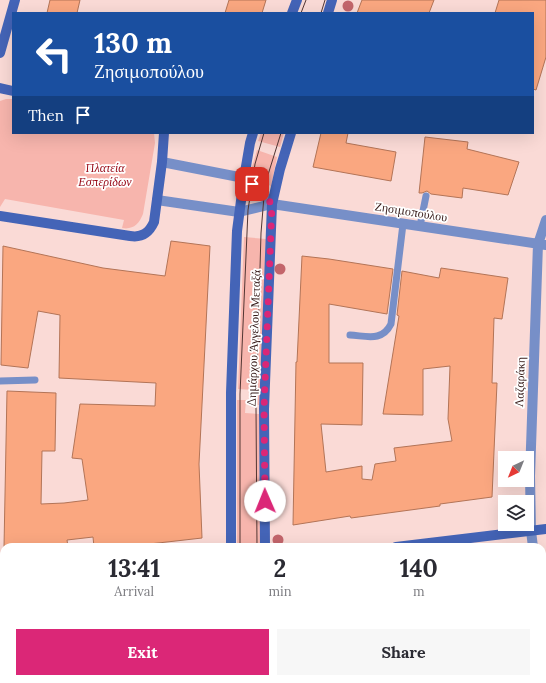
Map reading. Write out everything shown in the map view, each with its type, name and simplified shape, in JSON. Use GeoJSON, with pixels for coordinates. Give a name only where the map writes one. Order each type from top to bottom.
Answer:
{"type":"FeatureCollection","features":[{"type":"Feature","properties":{"kind":"street"},"geometry":{"type":"LineString","coordinates":[[0,53],[15,0]]}},
{"type":"Feature","properties":{"kind":"street"},"geometry":{"type":"LineString","coordinates":[[292,12],[297,0]]}},
{"type":"Feature","properties":{"kind":"street"},"geometry":{"type":"LineString","coordinates":[[328,12],[332,0]]}},
{"type":"Feature","properties":{"kind":"street"},"geometry":{"type":"LineString","coordinates":[[0,88],[12,90]]}},
{"type":"Feature","properties":{"kind":"street"},"geometry":{"type":"LineString","coordinates":[[0,216],[136,237],[142,236],[151,228],[154,222],[162,162],[164,134]]}},
{"type":"Feature","properties":{"kind":"street","name":"Δημάρχου Άγγελου Μεταξά"},"geometry":{"type":"LineString","coordinates":[[231,543],[231,393],[239,212],[253,134]]}},
{"type":"Feature","properties":{"kind":"street","name":"Δημάρχου Άγγελου Μεταξά"},"geometry":{"type":"LineString","coordinates":[[265,543],[264,409],[272,204],[280,169],[291,134]]}},
{"type":"Feature","properties":{"kind":"street"},"geometry":{"type":"LineString","coordinates":[[162,162],[244,178],[272,204]]}},
{"type":"Feature","properties":{"kind":"street","name":"Ζησιμοπούλου"},"geometry":{"type":"LineString","coordinates":[[157,200],[239,212],[272,204],[542,245]]}},
{"type":"Feature","properties":{"kind":"street","name":"Λαζαράκη"},"geometry":{"type":"LineString","coordinates":[[530,495],[530,468],[542,245],[546,220]]}},
{"type":"Feature","properties":{"kind":"street"},"geometry":{"type":"LineString","coordinates":[[534,531],[546,529]]}},
{"type":"Feature","properties":{"kind":"street"},"geometry":{"type":"LineString","coordinates":[[430,543],[531,531]]}},
{"type":"Feature","properties":{"kind":"street","name":"Λαζαράκη"},"geometry":{"type":"LineString","coordinates":[[531,531],[532,543]]}},
{"type":"Feature","properties":{"kind":"lane"},"geometry":{"type":"LineString","coordinates":[[420,226],[426,196]]}},
{"type":"Feature","properties":{"kind":"lane"},"geometry":{"type":"LineString","coordinates":[[350,335],[379,336],[387,332],[391,324],[404,224]]}},
{"type":"Feature","properties":{"kind":"lane"},"geometry":{"type":"LineString","coordinates":[[0,381],[35,380]]}},
{"type":"Feature","properties":{"kind":"green space","name":"Πλατεία Εσπερίδων"},"geometry":{"type":"Polygon","coordinates":[[[12,99],[12,134],[154,134],[155,143],[143,214],[140,221],[135,226],[122,228],[124,220],[5,199],[0,207],[0,101],[12,99]]]}},
{"type":"Feature","properties":{"kind":"green space"},"geometry":{"type":"Polygon","coordinates":[[[261,134],[284,134],[280,147],[258,141],[261,134]]]}},
{"type":"Feature","properties":{"kind":"green space"},"geometry":{"type":"Polygon","coordinates":[[[257,150],[277,157],[271,187],[252,167],[257,150]]]}},
{"type":"Feature","properties":{"kind":"green space"},"geometry":{"type":"Polygon","coordinates":[[[244,237],[266,239],[259,405],[253,404],[254,390],[238,389],[244,237]]]}},
{"type":"Feature","properties":{"kind":"green space"},"geometry":{"type":"Polygon","coordinates":[[[237,400],[246,400],[245,413],[259,414],[260,543],[237,543],[237,400]]]}},
{"type":"Feature","properties":{"kind":"building"},"geometry":{"type":"Polygon","coordinates":[[[50,0],[80,0],[77,12],[47,12],[50,0]]]}},
{"type":"Feature","properties":{"kind":"building"},"geometry":{"type":"Polygon","coordinates":[[[229,0],[266,0],[262,12],[225,12],[229,0]]]}},
{"type":"Feature","properties":{"kind":"building"},"geometry":{"type":"Polygon","coordinates":[[[362,0],[434,0],[429,12],[357,12],[362,0]]]}},
{"type":"Feature","properties":{"kind":"building"},"geometry":{"type":"Polygon","coordinates":[[[499,0],[546,0],[546,57],[536,90],[534,89],[534,12],[495,12],[499,0]]]}},
{"type":"Feature","properties":{"kind":"building"},"geometry":{"type":"Polygon","coordinates":[[[321,134],[348,134],[346,143],[396,152],[391,181],[313,167],[321,134]]]}},
{"type":"Feature","properties":{"kind":"building"},"geometry":{"type":"Polygon","coordinates":[[[425,137],[468,142],[467,149],[519,162],[508,195],[463,188],[462,198],[431,194],[427,191],[419,193],[425,137]]]}},
{"type":"Feature","properties":{"kind":"building"},"geometry":{"type":"Polygon","coordinates":[[[171,241],[210,246],[199,464],[202,538],[158,543],[94,543],[93,537],[67,540],[67,543],[4,543],[7,391],[56,393],[55,451],[42,451],[41,504],[64,503],[88,500],[82,459],[72,458],[80,404],[155,406],[156,383],[59,378],[60,315],[38,311],[28,368],[1,365],[3,246],[103,268],[165,276],[171,241]]]}},
{"type":"Feature","properties":{"kind":"building"},"geometry":{"type":"Polygon","coordinates":[[[302,256],[393,269],[387,314],[329,304],[329,363],[363,363],[362,425],[321,424],[326,472],[362,466],[362,479],[372,480],[375,464],[396,461],[394,448],[452,441],[448,419],[450,366],[423,369],[423,415],[383,414],[399,316],[397,315],[402,271],[439,278],[441,268],[508,278],[502,319],[494,318],[492,383],[497,383],[492,497],[440,504],[440,506],[351,518],[350,516],[293,525],[296,362],[302,256]]]}},
{"type":"Feature","properties":{"kind":"tram line"},"geometry":{"type":"LineString","coordinates":[[301,12],[306,0]]}},
{"type":"Feature","properties":{"kind":"tram line"},"geometry":{"type":"LineString","coordinates":[[321,12],[325,0]]}},
{"type":"Feature","properties":{"kind":"tram line"},"geometry":{"type":"LineString","coordinates":[[240,543],[240,394],[248,210],[255,164],[264,134]]}},
{"type":"Feature","properties":{"kind":"tram line"},"geometry":{"type":"LineString","coordinates":[[257,543],[256,408],[261,233],[267,178],[281,134]]}},
{"type":"Feature","properties":{"kind":"route"},"geometry":{"type":"LineString","coordinates":[[252,184],[272,204],[264,409],[265,501]]}}]}
